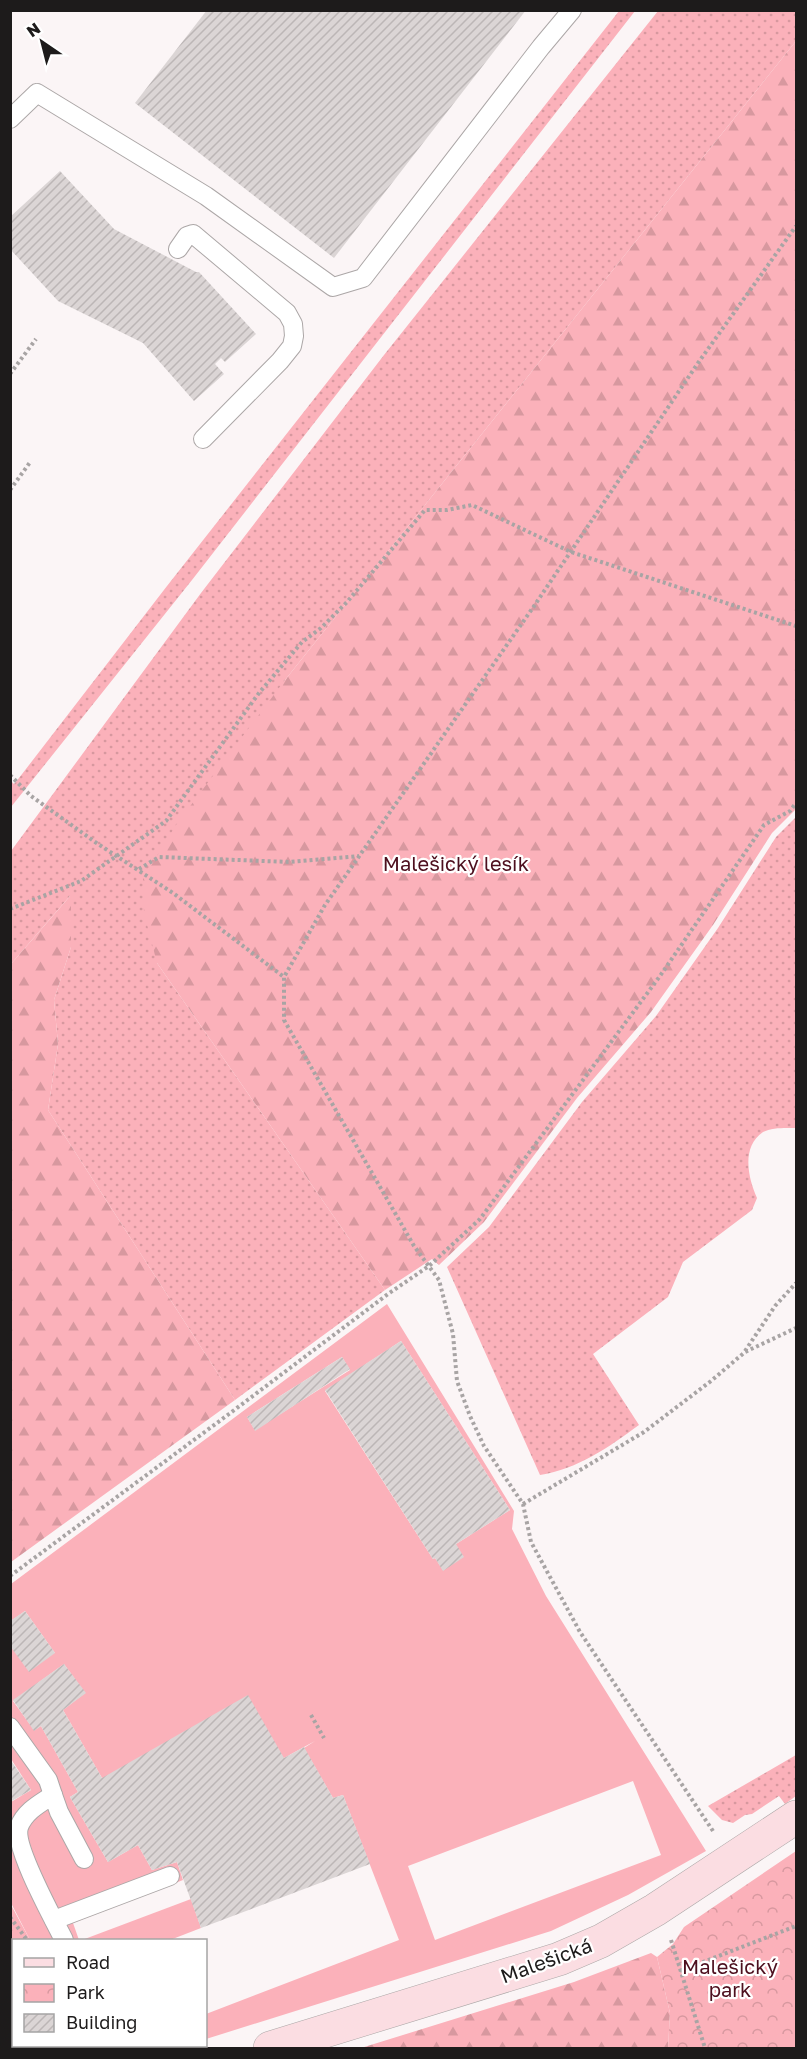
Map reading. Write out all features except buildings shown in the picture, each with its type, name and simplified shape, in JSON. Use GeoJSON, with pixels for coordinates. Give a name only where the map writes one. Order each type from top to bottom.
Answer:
{"type":"FeatureCollection","features":[{"type":"Feature","properties":{"kind":"street","name":"Malešická"},"geometry":{"type":"LineString","coordinates":[[270,2049],[559,1959],[601,1941],[655,1911],[796,1817]]}},
{"type":"Feature","properties":{"kind":"lane"},"geometry":{"type":"LineString","coordinates":[[10,118],[37,93],[206,196],[333,287],[363,278],[541,46],[572,10]]}},
{"type":"Feature","properties":{"kind":"lane"},"geometry":{"type":"LineString","coordinates":[[178,249],[187,236],[193,234],[287,313],[293,324],[292,346],[203,440]]}},
{"type":"Feature","properties":{"kind":"lane"},"geometry":{"type":"LineString","coordinates":[[10,1727],[48,1780],[59,1812],[84,1859]]}},
{"type":"Feature","properties":{"kind":"lane"},"geometry":{"type":"LineString","coordinates":[[53,1795],[29,1811],[19,1828],[21,1847],[63,1939]]}},
{"type":"Feature","properties":{"kind":"lane"},"geometry":{"type":"LineString","coordinates":[[54,1920],[170,1876]]}},
{"type":"Feature","properties":{"kind":"path"},"geometry":{"type":"LineString","coordinates":[[732,1860],[580,1632],[531,1542],[523,1504],[484,1446],[457,1382],[453,1334],[439,1280],[414,1246],[284,1020],[284,977],[325,905],[571,552],[698,363],[796,226]]}},
{"type":"Feature","properties":{"kind":"path"},"geometry":{"type":"LineString","coordinates":[[10,375],[36,339]]}},
{"type":"Feature","properties":{"kind":"path"},"geometry":{"type":"LineString","coordinates":[[10,490],[31,461]]}},
{"type":"Feature","properties":{"kind":"path"},"geometry":{"type":"LineString","coordinates":[[10,909],[81,881],[166,821],[259,693],[302,642],[321,628],[347,602],[425,510],[447,510],[472,505],[571,552],[796,626]]}},
{"type":"Feature","properties":{"kind":"path"},"geometry":{"type":"LineString","coordinates":[[10,775],[31,796],[138,869],[284,977]]}},
{"type":"Feature","properties":{"kind":"path"},"geometry":{"type":"LineString","coordinates":[[10,1576],[388,1294],[429,1266],[480,1219],[660,976],[764,825],[790,811],[796,803]]}},
{"type":"Feature","properties":{"kind":"path"},"geometry":{"type":"LineString","coordinates":[[138,869],[159,857],[290,862],[359,856]]}},
{"type":"Feature","properties":{"kind":"path"},"geometry":{"type":"LineString","coordinates":[[745,1352],[775,1306],[796,1283]]}},
{"type":"Feature","properties":{"kind":"path"},"geometry":{"type":"LineString","coordinates":[[523,1504],[644,1432],[745,1352],[796,1328]]}},
{"type":"Feature","properties":{"kind":"path"},"geometry":{"type":"LineString","coordinates":[[311,1715],[324,1738]]}},
{"type":"Feature","properties":{"kind":"path"},"geometry":{"type":"LineString","coordinates":[[10,1917],[26,1939]]}},
{"type":"Feature","properties":{"kind":"path"},"geometry":{"type":"LineString","coordinates":[[705,2049],[680,1971],[796,1926]]}},
{"type":"Feature","properties":{"kind":"green space"},"geometry":{"type":"Polygon","coordinates":[[[619,11],[635,11],[192,580],[11,807],[11,781],[14,784],[19,778],[619,11]]]}},
{"type":"Feature","properties":{"kind":"green space"},"geometry":{"type":"Polygon","coordinates":[[[658,11],[796,11],[796,41],[285,680],[157,963],[385,1290],[235,1400],[48,1110],[58,1044],[54,1000],[71,947],[70,896],[11,964],[11,851],[201,593],[384,355],[658,11]]]}},
{"type":"Feature","properties":{"kind":"green space","name":"Malešický lesík"},"geometry":{"type":"Polygon","coordinates":[[[796,41],[796,809],[772,833],[713,925],[651,1012],[577,1098],[484,1222],[439,1265],[432,1259],[385,1290],[157,963],[144,913],[143,879],[176,825],[285,680],[796,41]]]}},
{"type":"Feature","properties":{"kind":"green space"},"geometry":{"type":"Polygon","coordinates":[[[796,817],[796,1128],[771,1129],[756,1138],[748,1163],[757,1198],[752,1210],[683,1262],[668,1297],[593,1354],[639,1425],[605,1449],[580,1462],[540,1475],[447,1267],[489,1227],[582,1102],[656,1016],[718,928],[776,837],[796,817]]]}},
{"type":"Feature","properties":{"kind":"green space"},"geometry":{"type":"Polygon","coordinates":[[[71,895],[71,947],[54,1000],[58,1044],[48,1110],[235,1400],[11,1562],[11,964],[71,895]]]}},
{"type":"Feature","properties":{"kind":"green space"},"geometry":{"type":"Polygon","coordinates":[[[387,1304],[514,1511],[512,1529],[546,1596],[706,1851],[628,1895],[551,1931],[207,2039],[207,2014],[399,1940],[343,1795],[333,1798],[304,1748],[315,1741],[284,1758],[102,1778],[63,1710],[85,1693],[64,1664],[13,1701],[34,1730],[41,1726],[78,1792],[70,1797],[108,1862],[138,1845],[152,1870],[177,1862],[183,1880],[73,1923],[79,1939],[29,1939],[11,1903],[11,1802],[31,1790],[11,1759],[10,1646],[55,1653],[25,1611],[11,1621],[11,1584],[387,1304]],[[401,1341],[325,1391],[433,1559],[435,1558],[443,1570],[456,1544],[510,1510],[401,1341]],[[342,1357],[247,1417],[255,1430],[350,1370],[342,1357]],[[633,1781],[408,1866],[435,1940],[661,1855],[633,1781]]]}},
{"type":"Feature","properties":{"kind":"green space"},"geometry":{"type":"Polygon","coordinates":[[[796,1755],[796,1796],[785,1804],[779,1796],[752,1814],[745,1815],[733,1823],[722,1820],[708,1806],[796,1755]]]}},
{"type":"Feature","properties":{"kind":"green space","name":"Malešický park"},"geometry":{"type":"Polygon","coordinates":[[[796,1851],[796,2048],[668,2048],[670,2013],[657,1957],[673,1944],[684,1927],[796,1851]]]}},
{"type":"Feature","properties":{"kind":"green space"},"geometry":{"type":"Polygon","coordinates":[[[191,1899],[201,1928],[173,1939],[85,1939],[191,1899]]]}},
{"type":"Feature","properties":{"kind":"green space"},"geometry":{"type":"Polygon","coordinates":[[[10,1903],[29,1939],[12,1939],[12,2047],[76,2048],[11,2048],[10,1903]]]}},
{"type":"Feature","properties":{"kind":"green space"},"geometry":{"type":"Polygon","coordinates":[[[651,1953],[657,1957],[670,2013],[668,2048],[361,2048],[574,1982],[651,1953]]]}}]}
